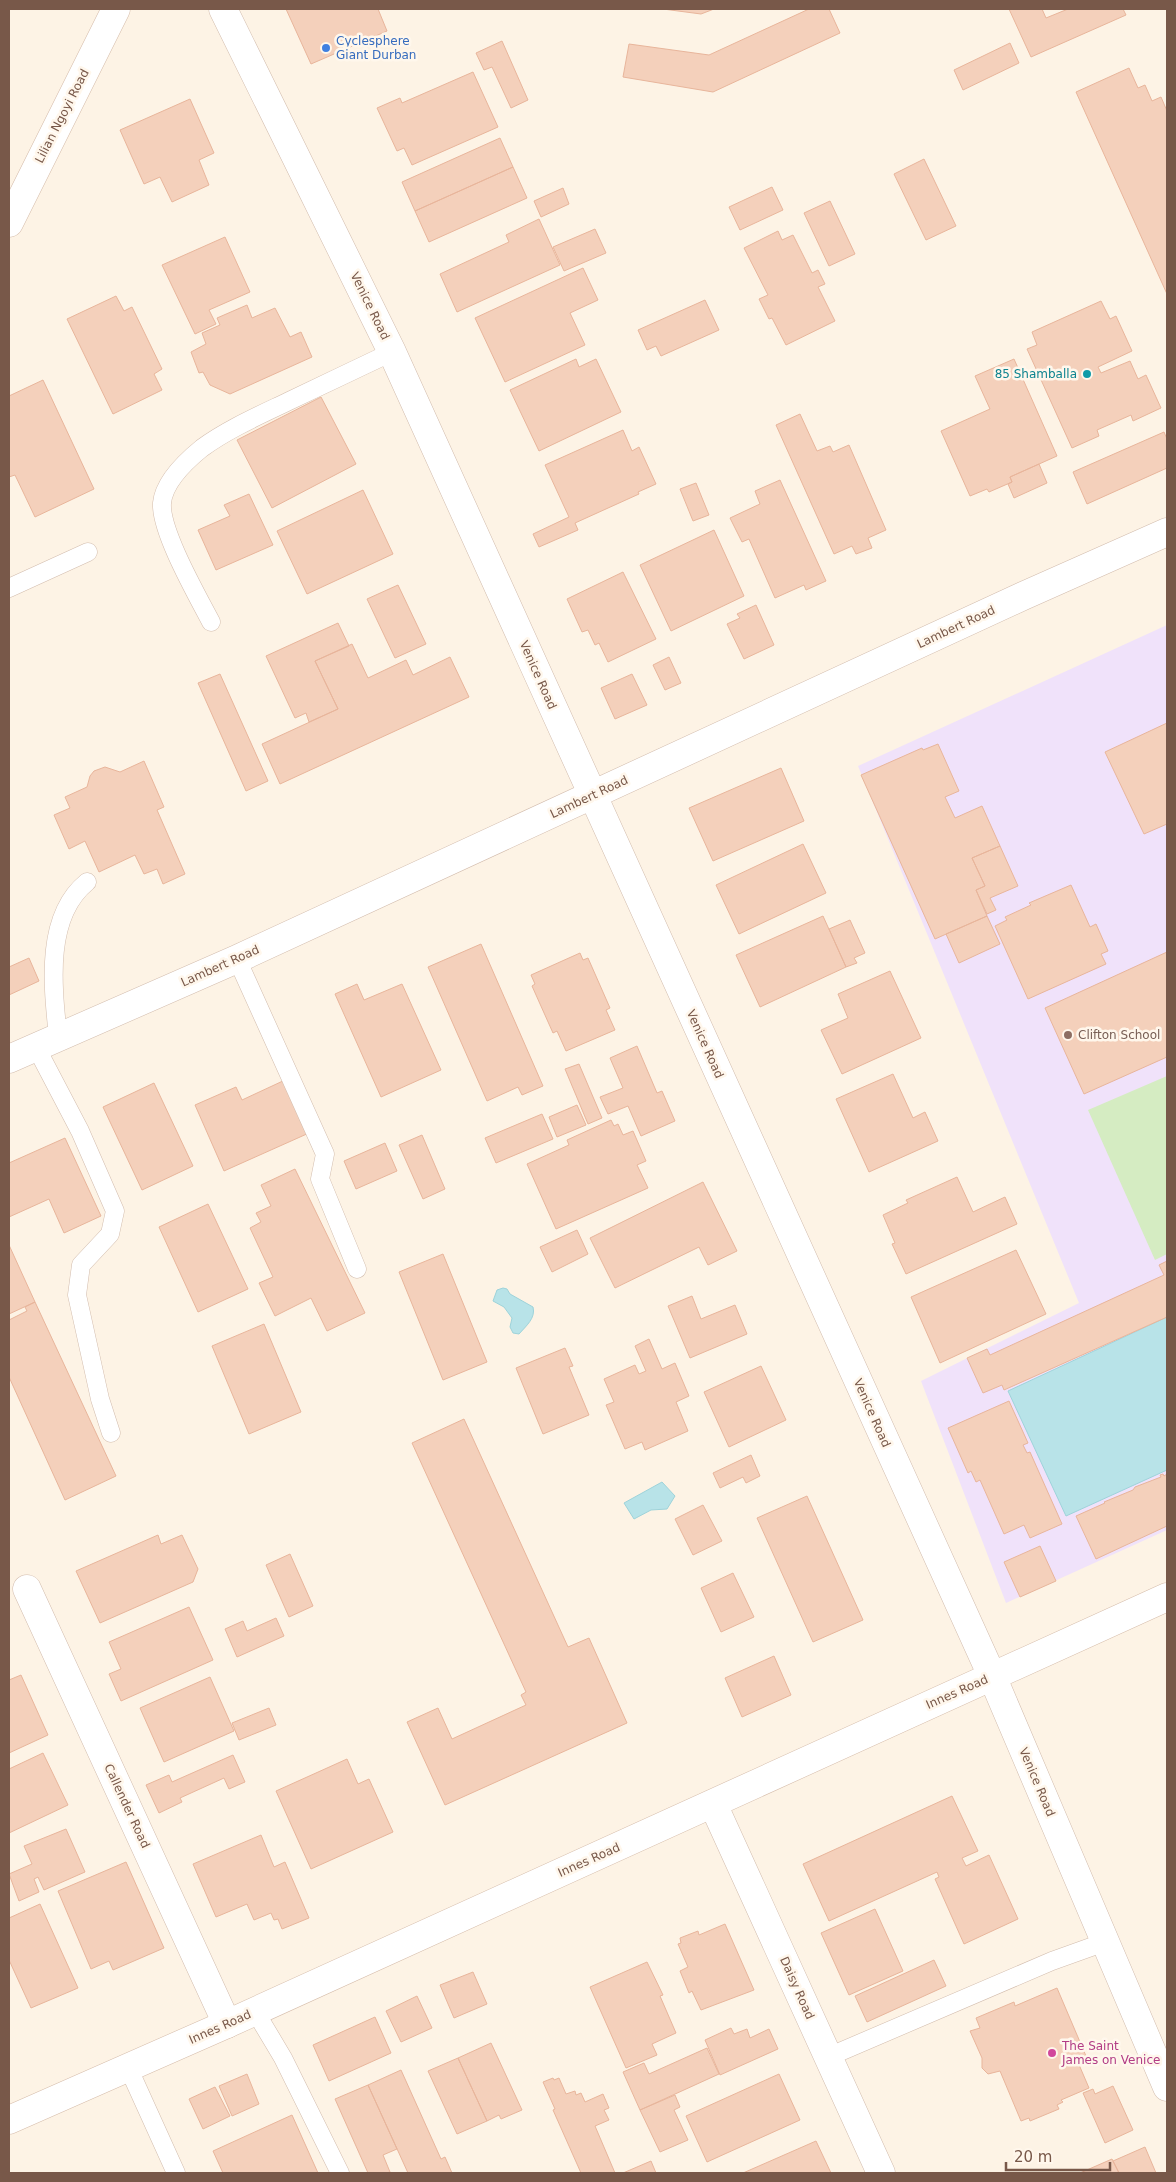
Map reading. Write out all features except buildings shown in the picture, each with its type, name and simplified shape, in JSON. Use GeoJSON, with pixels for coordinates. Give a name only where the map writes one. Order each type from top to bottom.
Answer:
{"type":"FeatureCollection","features":[{"type":"Feature","properties":{"kind":"street","name":"Lilian Ngoyi Road"},"geometry":{"type":"LineString","coordinates":[[10,218],[116,9]]}},
{"type":"Feature","properties":{"kind":"street","name":"Venice Road"},"geometry":{"type":"LineString","coordinates":[[223,9],[392,352],[992,1676],[1167,2088]]}},
{"type":"Feature","properties":{"kind":"street","name":"Lambert Road"},"geometry":{"type":"LineString","coordinates":[[9,1059],[237,959],[1023,596],[1167,532]]}},
{"type":"Feature","properties":{"kind":"street","name":"Callender Road"},"geometry":{"type":"LineString","coordinates":[[27,1589],[227,2024]]}},
{"type":"Feature","properties":{"kind":"street","name":"Innes Road"},"geometry":{"type":"LineString","coordinates":[[9,2120],[227,2024],[1167,1597]]}},
{"type":"Feature","properties":{"kind":"street","name":"Daisy Road"},"geometry":{"type":"LineString","coordinates":[[713,1804],[881,2173]]}},
{"type":"Feature","properties":{"kind":"lane"},"geometry":{"type":"LineString","coordinates":[[211,622],[186,574],[166,525],[162,503],[167,488],[177,472],[202,448],[256,416],[392,352]]}},
{"type":"Feature","properties":{"kind":"lane"},"geometry":{"type":"LineString","coordinates":[[9,588],[88,552]]}},
{"type":"Feature","properties":{"kind":"lane"},"geometry":{"type":"LineString","coordinates":[[87,882],[75,892],[64,910],[57,932],[47,1042],[80,1131],[115,1210],[110,1234],[81,1265],[77,1295],[100,1398],[111,1433]]}},
{"type":"Feature","properties":{"kind":"lane"},"geometry":{"type":"LineString","coordinates":[[237,959],[325,1154],[320,1179],[357,1269]]}},
{"type":"Feature","properties":{"kind":"lane"},"geometry":{"type":"LineString","coordinates":[[828,2058],[1052,1961],[1106,1942]]}},
{"type":"Feature","properties":{"kind":"lane"},"geometry":{"type":"LineString","coordinates":[[255,2011],[283,2058],[340,2173]]}},
{"type":"Feature","properties":{"kind":"lane"},"geometry":{"type":"LineString","coordinates":[[128,2067],[176,2173]]}},
{"type":"Feature","properties":{"kind":"shaded area","name":"Clifton School"},"geometry":{"type":"Polygon","coordinates":[[[1167,625],[1167,1530],[1006,1603],[921,1381],[1079,1303],[858,766],[1167,625]]]}},
{"type":"Feature","properties":{"kind":"green space"},"geometry":{"type":"Polygon","coordinates":[[[1167,1076],[1167,1254],[1155,1260],[1088,1110],[1167,1076]]]}},
{"type":"Feature","properties":{"kind":"water"},"geometry":{"type":"Polygon","coordinates":[[[503,1288],[533,1307],[532,1318],[519,1334],[513,1333],[510,1327],[512,1318],[504,1307],[493,1301],[497,1290],[503,1288]]]}},
{"type":"Feature","properties":{"kind":"water"},"geometry":{"type":"Polygon","coordinates":[[[1167,1317],[1167,1470],[1066,1516],[1008,1391],[1167,1317]]]}},
{"type":"Feature","properties":{"kind":"water"},"geometry":{"type":"Polygon","coordinates":[[[662,1482],[675,1496],[667,1509],[651,1510],[634,1519],[624,1503],[662,1482]]]}},
{"type":"Feature","properties":{"kind":"place","name":"Cyclesphere Giant Durban"},"geometry":{"type":"Point","coordinates":[326,48]}},
{"type":"Feature","properties":{"kind":"place","name":"85 Shamballa"},"geometry":{"type":"Point","coordinates":[1087,374]}},
{"type":"Feature","properties":{"kind":"place","name":"Clifton School"},"geometry":{"type":"Point","coordinates":[1068,1035]}},
{"type":"Feature","properties":{"kind":"place","name":"The Saint James on Venice"},"geometry":{"type":"Point","coordinates":[1052,2053]}}]}
